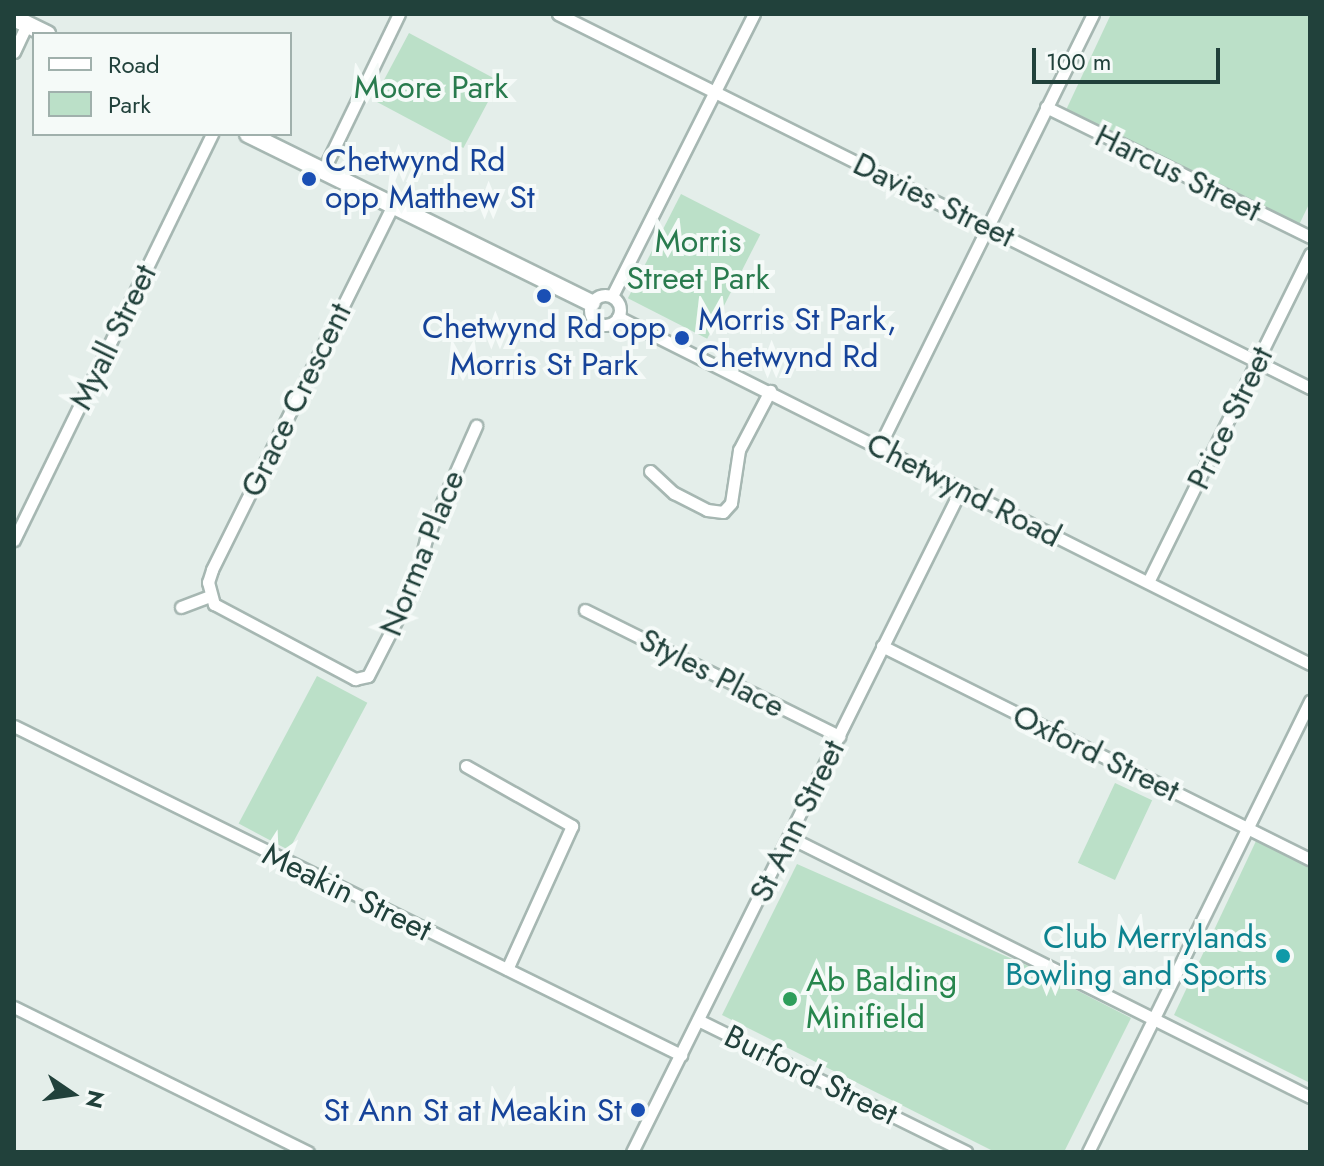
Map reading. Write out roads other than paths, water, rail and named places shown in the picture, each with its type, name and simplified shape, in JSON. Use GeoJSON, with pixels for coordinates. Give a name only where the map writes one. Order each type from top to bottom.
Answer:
{"type":"FeatureCollection","features":[{"type":"Feature","properties":{"kind":"street"},"geometry":{"type":"LineString","coordinates":[[323,171],[399,14]]}},
{"type":"Feature","properties":{"kind":"street","name":"Davies Street"},"geometry":{"type":"LineString","coordinates":[[558,14],[1310,388]]}},
{"type":"Feature","properties":{"kind":"street"},"geometry":{"type":"LineString","coordinates":[[612,296],[754,14]]}},
{"type":"Feature","properties":{"kind":"street"},"geometry":{"type":"LineString","coordinates":[[879,447],[1093,14]]}},
{"type":"Feature","properties":{"kind":"street"},"geometry":{"type":"LineString","coordinates":[[14,52],[21,21],[43,32]]}},
{"type":"Feature","properties":{"kind":"street","name":"Harcus Street"},"geometry":{"type":"LineString","coordinates":[[1046,107],[1310,237]]}},
{"type":"Feature","properties":{"kind":"street","name":"Myall Street"},"geometry":{"type":"LineString","coordinates":[[14,540],[211,136]]}},
{"type":"Feature","properties":{"kind":"street"},"geometry":{"type":"LineString","coordinates":[[252,136],[592,303]]}},
{"type":"Feature","properties":{"kind":"street","name":"Grace Crescent"},"geometry":{"type":"LineString","coordinates":[[209,596],[212,570],[392,207]]}},
{"type":"Feature","properties":{"kind":"street","name":"Price Street"},"geometry":{"type":"LineString","coordinates":[[1148,582],[1310,254]]}},
{"type":"Feature","properties":{"kind":"street"},"geometry":{"type":"LineString","coordinates":[[598,296],[612,296],[619,303],[618,317],[606,325],[596,322],[592,303],[598,296]]}},
{"type":"Feature","properties":{"kind":"street","name":"Chetwynd Road"},"geometry":{"type":"LineString","coordinates":[[618,317],[1310,664]]}},
{"type":"Feature","properties":{"kind":"street"},"geometry":{"type":"LineString","coordinates":[[650,471],[674,493],[707,510],[723,512],[731,503],[739,450],[770,391]]}},
{"type":"Feature","properties":{"kind":"street","name":"Norma Place"},"geometry":{"type":"LineString","coordinates":[[209,596],[220,611],[355,679],[365,678],[413,588],[426,539],[476,426]]}},
{"type":"Feature","properties":{"kind":"street","name":"St Ann Street"},"geometry":{"type":"LineString","coordinates":[[632,1152],[961,489]]}},
{"type":"Feature","properties":{"kind":"street"},"geometry":{"type":"LineString","coordinates":[[181,607],[209,596]]}},
{"type":"Feature","properties":{"kind":"street","name":"Styles Place"},"geometry":{"type":"LineString","coordinates":[[585,610],[839,736]]}},
{"type":"Feature","properties":{"kind":"street","name":"Oxford Street"},"geometry":{"type":"LineString","coordinates":[[882,646],[1310,859]]}},
{"type":"Feature","properties":{"kind":"street"},"geometry":{"type":"LineString","coordinates":[[1088,1152],[1310,701]]}},
{"type":"Feature","properties":{"kind":"street","name":"Meakin Street"},"geometry":{"type":"LineString","coordinates":[[14,726],[681,1055]]}},
{"type":"Feature","properties":{"kind":"street"},"geometry":{"type":"LineString","coordinates":[[466,766],[572,826],[507,969]]}},
{"type":"Feature","properties":{"kind":"street"},"geometry":{"type":"LineString","coordinates":[[789,837],[1310,1097]]}},
{"type":"Feature","properties":{"kind":"street"},"geometry":{"type":"LineString","coordinates":[[15,1011],[308,1152]]}},
{"type":"Feature","properties":{"kind":"street","name":"Burford Street"},"geometry":{"type":"LineString","coordinates":[[698,1020],[966,1152]]}},
{"type":"Feature","properties":{"kind":"place","name":"Chetwynd Rd opp Matthew St"},"geometry":{"type":"Point","coordinates":[309,179]}},
{"type":"Feature","properties":{"kind":"place","name":"Chetwynd Rd opp Morris St Park"},"geometry":{"type":"Point","coordinates":[544,296]}},
{"type":"Feature","properties":{"kind":"place","name":"Morris St Park, Chetwynd Rd"},"geometry":{"type":"Point","coordinates":[682,338]}},
{"type":"Feature","properties":{"kind":"place","name":"Club Merrylands Bowling and Sports"},"geometry":{"type":"Point","coordinates":[1283,956]}},
{"type":"Feature","properties":{"kind":"place","name":"Ab Balding Minifield"},"geometry":{"type":"Point","coordinates":[790,999]}},
{"type":"Feature","properties":{"kind":"place","name":"St Ann St at Meakin St"},"geometry":{"type":"Point","coordinates":[638,1110]}},
{"type":"Feature","properties":{"kind":"park label","name":"Moore Park"},"geometry":{"type":"Point","coordinates":[431,87]}},
{"type":"Feature","properties":{"kind":"park label","name":"Morris Street Park"},"geometry":{"type":"Point","coordinates":[698,260]}}]}
